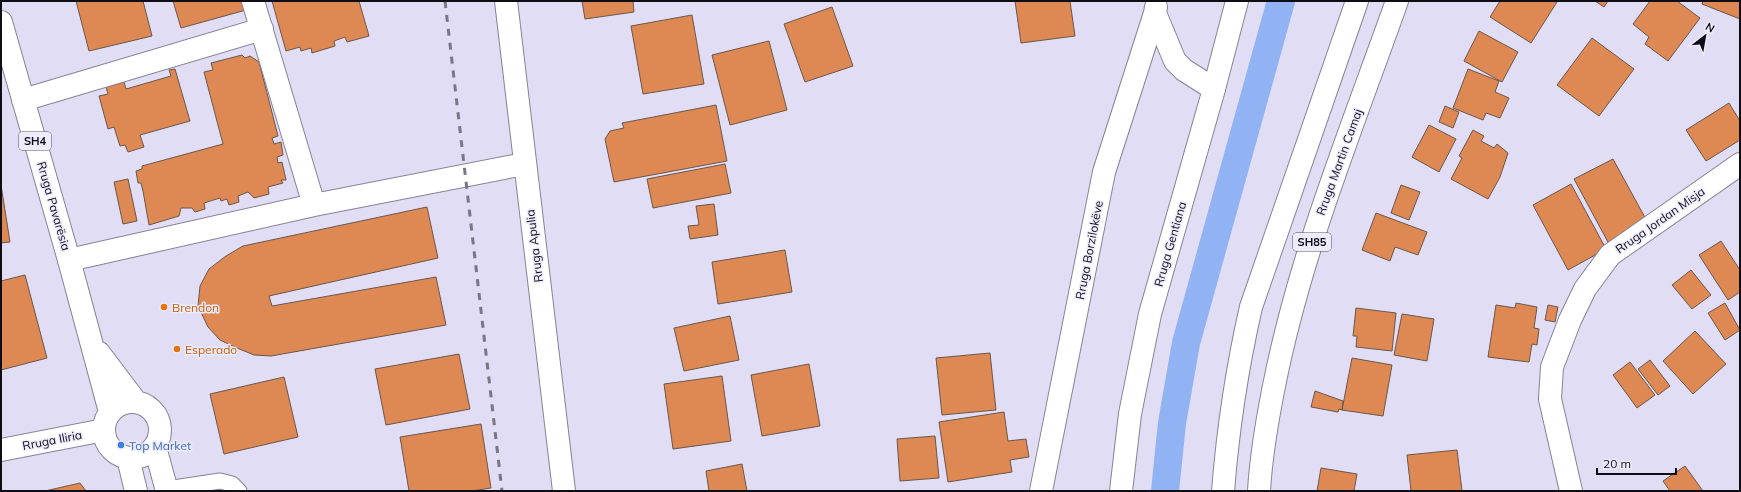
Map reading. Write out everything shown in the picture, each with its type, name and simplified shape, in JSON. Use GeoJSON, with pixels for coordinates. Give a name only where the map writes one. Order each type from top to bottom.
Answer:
{"type":"FeatureCollection","features":[{"type":"Feature","properties":{"kind":"main road"},"geometry":{"type":"LineString","coordinates":[[253,1],[314,205]]}},
{"type":"Feature","properties":{"kind":"main road","name":"Rruga Apulia"},"geometry":{"type":"LineString","coordinates":[[506,1],[524,164],[564,491]]}},
{"type":"Feature","properties":{"kind":"main road","name":"Rruga Gentiana"},"geometry":{"type":"LineString","coordinates":[[1121,491],[1130,414],[1150,314],[1214,89],[1237,1]]}},
{"type":"Feature","properties":{"kind":"main road","name":"SH85"},"geometry":{"type":"LineString","coordinates":[[1223,491],[1230,412],[1251,307],[1357,1]]}},
{"type":"Feature","properties":{"kind":"main road","name":"Rruga Martin Camaj"},"geometry":{"type":"LineString","coordinates":[[1259,491],[1266,431],[1280,358],[1296,288],[1397,1]]}},
{"type":"Feature","properties":{"kind":"main road","name":"Rruga Borzilokëve"},"geometry":{"type":"LineString","coordinates":[[1156,7],[1175,61],[1184,70],[1214,89]]}},
{"type":"Feature","properties":{"kind":"main road","name":"Rruga Borzilokëve"},"geometry":{"type":"LineString","coordinates":[[1042,491],[1104,172],[1156,7]]}},
{"type":"Feature","properties":{"kind":"main road","name":"Rruga Pavarësia"},"geometry":{"type":"LineString","coordinates":[[1,22],[92,345],[107,421]]}},
{"type":"Feature","properties":{"kind":"main road"},"geometry":{"type":"LineString","coordinates":[[23,100],[262,29]]}},
{"type":"Feature","properties":{"kind":"main road"},"geometry":{"type":"LineString","coordinates":[[69,260],[314,205],[524,164]]}},
{"type":"Feature","properties":{"kind":"main road","name":"Rruga Jordan Misja"},"geometry":{"type":"LineString","coordinates":[[1571,491],[1550,399],[1552,367],[1570,320],[1585,289],[1610,256],[1740,164]]}},
{"type":"Feature","properties":{"kind":"main road","name":"Rruga Pavarësia"},"geometry":{"type":"LineString","coordinates":[[92,345],[136,402]]}},
{"type":"Feature","properties":{"kind":"main road"},"geometry":{"type":"LineString","coordinates":[[107,421],[117,406],[126,402],[136,402]]}},
{"type":"Feature","properties":{"kind":"main road","name":"SH4"},"geometry":{"type":"LineString","coordinates":[[136,402],[153,410],[158,419],[161,428],[160,439],[155,447]]}},
{"type":"Feature","properties":{"kind":"main road","name":"SH4"},"geometry":{"type":"LineString","coordinates":[[107,421],[106,439],[110,448],[118,455],[128,458]]}},
{"type":"Feature","properties":{"kind":"main road","name":"Rruga Iliria"},"geometry":{"type":"LineString","coordinates":[[1,450],[107,421]]}},
{"type":"Feature","properties":{"kind":"main road"},"geometry":{"type":"LineString","coordinates":[[136,491],[128,458],[138,458],[148,454],[155,447],[167,490]]}},
{"type":"Feature","properties":{"kind":"lane"},"geometry":{"type":"LineString","coordinates":[[167,490],[220,481],[232,484],[239,491]]}},
{"type":"Feature","properties":{"kind":"building"},"geometry":{"type":"Polygon","coordinates":[[[76,1],[143,1],[152,36],[89,51],[76,1]]]}},
{"type":"Feature","properties":{"kind":"building"},"geometry":{"type":"Polygon","coordinates":[[[173,1],[244,1],[246,10],[181,28],[173,1]]]}},
{"type":"Feature","properties":{"kind":"building"},"geometry":{"type":"Polygon","coordinates":[[[272,1],[359,1],[369,36],[347,42],[345,37],[334,41],[335,46],[312,53],[311,48],[301,51],[300,47],[286,51],[272,1]]]}},
{"type":"Feature","properties":{"kind":"building"},"geometry":{"type":"Polygon","coordinates":[[[582,1],[633,1],[634,12],[585,19],[582,1]]]}},
{"type":"Feature","properties":{"kind":"building"},"geometry":{"type":"Polygon","coordinates":[[[1015,1],[1070,1],[1075,36],[1021,43],[1015,1]]]}},
{"type":"Feature","properties":{"kind":"building"},"geometry":{"type":"Polygon","coordinates":[[[1500,1],[1557,2],[1531,43],[1490,17],[1500,1]]]}},
{"type":"Feature","properties":{"kind":"building"},"geometry":{"type":"Polygon","coordinates":[[[1595,1],[1608,1],[1604,7],[1595,1]]]}},
{"type":"Feature","properties":{"kind":"building"},"geometry":{"type":"Polygon","coordinates":[[[1650,1],[1677,1],[1700,18],[1668,61],[1645,44],[1649,37],[1633,24],[1650,1]]]}},
{"type":"Feature","properties":{"kind":"building"},"geometry":{"type":"Polygon","coordinates":[[[1703,1],[1740,1],[1740,19],[1702,4],[1703,1]]]}},
{"type":"Feature","properties":{"kind":"building"},"geometry":{"type":"Polygon","coordinates":[[[832,7],[853,66],[805,82],[784,24],[832,7]]]}},
{"type":"Feature","properties":{"kind":"building"},"geometry":{"type":"Polygon","coordinates":[[[692,15],[704,84],[643,94],[631,26],[692,15]]]}},
{"type":"Feature","properties":{"kind":"building"},"geometry":{"type":"Polygon","coordinates":[[[1479,31],[1518,52],[1502,82],[1464,61],[1479,31]]]}},
{"type":"Feature","properties":{"kind":"building"},"geometry":{"type":"Polygon","coordinates":[[[1592,38],[1634,69],[1599,116],[1557,85],[1592,38]]]}},
{"type":"Feature","properties":{"kind":"building"},"geometry":{"type":"Polygon","coordinates":[[[769,41],[787,110],[730,125],[712,55],[769,41]]]}},
{"type":"Feature","properties":{"kind":"building"},"geometry":{"type":"Polygon","coordinates":[[[242,55],[245,58],[250,56],[259,62],[278,136],[272,138],[274,144],[281,142],[283,155],[277,157],[278,163],[282,162],[286,180],[281,180],[283,183],[268,187],[269,194],[254,198],[248,192],[238,196],[239,202],[229,205],[227,199],[221,201],[220,198],[204,203],[205,209],[195,212],[192,208],[181,208],[179,216],[149,225],[143,191],[141,183],[138,183],[136,171],[142,169],[142,166],[223,144],[204,72],[213,70],[211,63],[242,55]]]}},
{"type":"Feature","properties":{"kind":"building"},"geometry":{"type":"Polygon","coordinates":[[[175,69],[190,121],[140,135],[144,147],[128,152],[125,145],[120,146],[114,127],[108,129],[99,96],[108,94],[106,87],[124,82],[126,89],[171,76],[169,70],[175,69]]]}},
{"type":"Feature","properties":{"kind":"building"},"geometry":{"type":"Polygon","coordinates":[[[1468,69],[1499,81],[1495,92],[1509,98],[1500,118],[1486,113],[1483,120],[1453,108],[1468,69]]]}},
{"type":"Feature","properties":{"kind":"building"},"geometry":{"type":"Polygon","coordinates":[[[1729,103],[1740,121],[1740,140],[1706,161],[1686,130],[1729,103]]]}},
{"type":"Feature","properties":{"kind":"building"},"geometry":{"type":"Polygon","coordinates":[[[716,105],[727,161],[614,182],[605,139],[610,131],[624,128],[622,123],[716,105]]]}},
{"type":"Feature","properties":{"kind":"building"},"geometry":{"type":"Polygon","coordinates":[[[1445,106],[1459,112],[1453,128],[1439,122],[1445,106]]]}},
{"type":"Feature","properties":{"kind":"building"},"geometry":{"type":"Polygon","coordinates":[[[1429,125],[1456,139],[1439,172],[1412,157],[1429,125]]]}},
{"type":"Feature","properties":{"kind":"building"},"geometry":{"type":"Polygon","coordinates":[[[1473,130],[1484,136],[1481,141],[1494,148],[1497,144],[1508,153],[1500,177],[1488,199],[1451,179],[1462,158],[1459,156],[1473,130]]]}},
{"type":"Feature","properties":{"kind":"building"},"geometry":{"type":"Polygon","coordinates":[[[1613,159],[1648,223],[1609,244],[1574,179],[1613,159]]]}},
{"type":"Feature","properties":{"kind":"building"},"geometry":{"type":"Polygon","coordinates":[[[725,164],[731,193],[653,208],[647,179],[725,164]]]}},
{"type":"Feature","properties":{"kind":"building"},"geometry":{"type":"Polygon","coordinates":[[[128,179],[137,221],[123,224],[114,182],[128,179]]]}},
{"type":"Feature","properties":{"kind":"building"},"geometry":{"type":"Polygon","coordinates":[[[1571,184],[1606,249],[1568,270],[1533,205],[1571,184]]]}},
{"type":"Feature","properties":{"kind":"building"},"geometry":{"type":"Polygon","coordinates":[[[1,185],[10,242],[1,243],[1,185]]]}},
{"type":"Feature","properties":{"kind":"building"},"geometry":{"type":"Polygon","coordinates":[[[1401,185],[1420,192],[1409,220],[1391,213],[1401,185]]]}},
{"type":"Feature","properties":{"kind":"building"},"geometry":{"type":"Polygon","coordinates":[[[714,204],[718,235],[690,239],[688,226],[699,225],[696,206],[714,204]]]}},
{"type":"Feature","properties":{"kind":"building"},"geometry":{"type":"Polygon","coordinates":[[[427,207],[438,258],[269,296],[272,306],[436,277],[446,325],[271,356],[254,355],[237,348],[220,340],[208,327],[198,306],[200,286],[209,269],[226,256],[243,246],[427,207]]]}},
{"type":"Feature","properties":{"kind":"building"},"geometry":{"type":"Polygon","coordinates":[[[1376,213],[1427,232],[1418,255],[1395,247],[1390,261],[1362,250],[1376,213]]]}},
{"type":"Feature","properties":{"kind":"building"},"geometry":{"type":"Polygon","coordinates":[[[1721,241],[1740,270],[1740,292],[1728,300],[1699,255],[1721,241]]]}},
{"type":"Feature","properties":{"kind":"building"},"geometry":{"type":"Polygon","coordinates":[[[785,250],[792,292],[718,304],[712,262],[785,250]]]}},
{"type":"Feature","properties":{"kind":"building"},"geometry":{"type":"Polygon","coordinates":[[[1691,270],[1711,295],[1692,309],[1672,285],[1691,270]]]}},
{"type":"Feature","properties":{"kind":"building"},"geometry":{"type":"Polygon","coordinates":[[[25,275],[47,358],[1,370],[1,281],[25,275]]]}},
{"type":"Feature","properties":{"kind":"building"},"geometry":{"type":"Polygon","coordinates":[[[1516,303],[1537,307],[1534,328],[1539,329],[1537,345],[1532,344],[1529,362],[1488,357],[1496,305],[1515,308],[1516,303]]]}},
{"type":"Feature","properties":{"kind":"building"},"geometry":{"type":"Polygon","coordinates":[[[1725,303],[1740,330],[1725,340],[1708,313],[1725,303]]]}},
{"type":"Feature","properties":{"kind":"building"},"geometry":{"type":"Polygon","coordinates":[[[1548,305],[1558,307],[1555,322],[1545,320],[1548,305]]]}},
{"type":"Feature","properties":{"kind":"building"},"geometry":{"type":"Polygon","coordinates":[[[1356,308],[1396,313],[1392,351],[1356,347],[1357,336],[1353,336],[1356,308]]]}},
{"type":"Feature","properties":{"kind":"building"},"geometry":{"type":"Polygon","coordinates":[[[1402,314],[1434,319],[1427,361],[1394,355],[1402,314]]]}},
{"type":"Feature","properties":{"kind":"building"},"geometry":{"type":"Polygon","coordinates":[[[730,316],[739,360],[684,371],[674,328],[730,316]]]}},
{"type":"Feature","properties":{"kind":"building"},"geometry":{"type":"Polygon","coordinates":[[[1695,331],[1726,364],[1693,394],[1663,361],[1695,331]]]}},
{"type":"Feature","properties":{"kind":"building"},"geometry":{"type":"Polygon","coordinates":[[[990,353],[996,410],[942,415],[936,358],[990,353]]]}},
{"type":"Feature","properties":{"kind":"building"},"geometry":{"type":"Polygon","coordinates":[[[459,354],[470,409],[386,425],[375,369],[459,354]]]}},
{"type":"Feature","properties":{"kind":"building"},"geometry":{"type":"Polygon","coordinates":[[[1352,358],[1392,365],[1383,416],[1342,410],[1352,358]]]}},
{"type":"Feature","properties":{"kind":"building"},"geometry":{"type":"Polygon","coordinates":[[[1650,360],[1670,386],[1658,395],[1638,369],[1650,360]]]}},
{"type":"Feature","properties":{"kind":"building"},"geometry":{"type":"Polygon","coordinates":[[[1630,362],[1655,395],[1637,408],[1613,375],[1630,362]]]}},
{"type":"Feature","properties":{"kind":"building"},"geometry":{"type":"Polygon","coordinates":[[[809,364],[820,426],[762,436],[751,375],[809,364]]]}},
{"type":"Feature","properties":{"kind":"building"},"geometry":{"type":"Polygon","coordinates":[[[722,376],[731,441],[673,449],[664,384],[722,376]]]}},
{"type":"Feature","properties":{"kind":"building"},"geometry":{"type":"Polygon","coordinates":[[[284,377],[298,437],[224,454],[210,394],[284,377]]]}},
{"type":"Feature","properties":{"kind":"building"},"geometry":{"type":"Polygon","coordinates":[[[1315,391],[1343,401],[1342,410],[1339,409],[1338,412],[1311,407],[1315,391]]]}},
{"type":"Feature","properties":{"kind":"building"},"geometry":{"type":"Polygon","coordinates":[[[1004,412],[1008,441],[1026,439],[1029,457],[1010,460],[1012,472],[948,482],[939,422],[1004,412]]]}},
{"type":"Feature","properties":{"kind":"building"},"geometry":{"type":"Polygon","coordinates":[[[481,424],[491,488],[472,491],[409,491],[400,437],[481,424]]]}},
{"type":"Feature","properties":{"kind":"building"},"geometry":{"type":"Polygon","coordinates":[[[935,436],[939,478],[900,481],[897,439],[935,436]]]}},
{"type":"Feature","properties":{"kind":"building"},"geometry":{"type":"Polygon","coordinates":[[[1457,450],[1462,491],[1411,491],[1407,455],[1457,450]]]}},
{"type":"Feature","properties":{"kind":"building"},"geometry":{"type":"Polygon","coordinates":[[[742,464],[747,491],[709,491],[706,471],[742,464]]]}},
{"type":"Feature","properties":{"kind":"building"},"geometry":{"type":"Polygon","coordinates":[[[1685,466],[1703,491],[1670,491],[1663,481],[1685,466]]]}},
{"type":"Feature","properties":{"kind":"building"},"geometry":{"type":"Polygon","coordinates":[[[1321,468],[1357,474],[1354,491],[1317,491],[1321,468]]]}},
{"type":"Feature","properties":{"kind":"building"},"geometry":{"type":"Polygon","coordinates":[[[80,483],[86,491],[45,491],[80,483]]]}},
{"type":"Feature","properties":{"kind":"waterway"},"geometry":{"type":"LineString","coordinates":[[1165,491],[1172,423],[1186,343],[1281,1]]}},
{"type":"Feature","properties":{"kind":"railway"},"geometry":{"type":"LineString","coordinates":[[445,1],[502,491]]}},
{"type":"Feature","properties":{"kind":"place","name":"Brendon"},"geometry":{"type":"Point","coordinates":[164,307]}},
{"type":"Feature","properties":{"kind":"place","name":"Esperado"},"geometry":{"type":"Point","coordinates":[177,349]}},
{"type":"Feature","properties":{"kind":"place","name":"Top Market"},"geometry":{"type":"Point","coordinates":[121,445]}}]}
